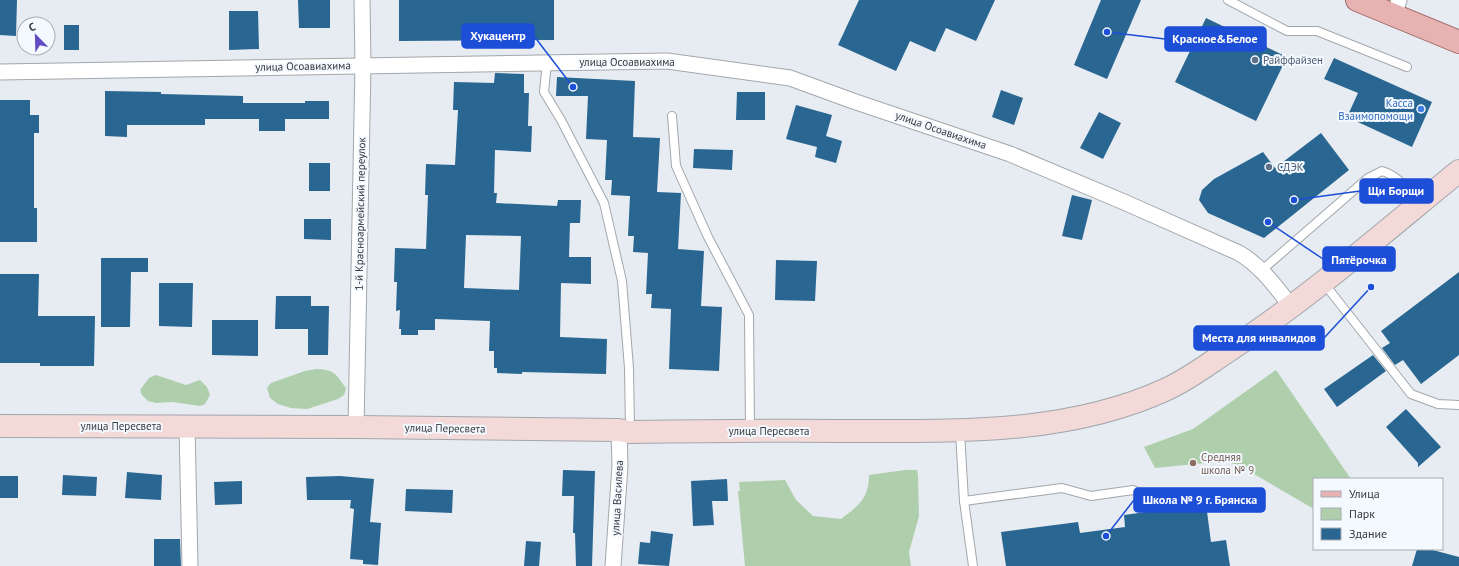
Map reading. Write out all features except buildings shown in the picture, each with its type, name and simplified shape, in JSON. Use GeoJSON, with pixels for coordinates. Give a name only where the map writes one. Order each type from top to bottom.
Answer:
{"type":"FeatureCollection","features":[{"type":"Feature","properties":{"kind":"main road"},"geometry":{"type":"LineString","coordinates":[[1357,0],[1396,8],[1459,42]]}},
{"type":"Feature","properties":{"kind":"main road","name":"улица Пересвета"},"geometry":{"type":"LineString","coordinates":[[0,426],[356,427],[624,431],[960,431],[1016,427],[1092,416],[1132,404],[1169,388],[1259,331],[1323,282],[1459,171]]}},
{"type":"Feature","properties":{"kind":"street","name":"1-й Красноармейский переулок"},"geometry":{"type":"LineString","coordinates":[[356,427],[363,65],[362,0]]}},
{"type":"Feature","properties":{"kind":"street","name":"улица Осоавиахима"},"geometry":{"type":"LineString","coordinates":[[0,72],[667,61],[790,78],[1010,154],[1239,253],[1251,260],[1262,270],[1291,306]]}},
{"type":"Feature","properties":{"kind":"street"},"geometry":{"type":"LineString","coordinates":[[187,426],[190,566]]}},
{"type":"Feature","properties":{"kind":"street","name":"улица Василева"},"geometry":{"type":"LineString","coordinates":[[613,566],[624,431]]}},
{"type":"Feature","properties":{"kind":"lane"},"geometry":{"type":"LineString","coordinates":[[1228,0],[1287,31],[1317,31],[1407,67]]}},
{"type":"Feature","properties":{"kind":"lane"},"geometry":{"type":"LineString","coordinates":[[547,62],[544,92],[561,120],[604,203],[622,281],[629,368],[624,431]]}},
{"type":"Feature","properties":{"kind":"lane"},"geometry":{"type":"LineString","coordinates":[[672,116],[676,166],[708,237],[749,315],[750,430]]}},
{"type":"Feature","properties":{"kind":"lane"},"geometry":{"type":"LineString","coordinates":[[1262,270],[1368,178],[1382,171],[1390,173],[1398,179],[1420,203]]}},
{"type":"Feature","properties":{"kind":"lane"},"geometry":{"type":"LineString","coordinates":[[1323,282],[1411,394],[1438,404],[1459,405]]}},
{"type":"Feature","properties":{"kind":"lane"},"geometry":{"type":"LineString","coordinates":[[960,431],[964,501],[973,566]]}},
{"type":"Feature","properties":{"kind":"lane"},"geometry":{"type":"LineString","coordinates":[[964,501],[1062,488],[1091,496],[1133,490],[1148,498]]}},
{"type":"Feature","properties":{"kind":"green space"},"geometry":{"type":"Polygon","coordinates":[[[317,369],[335,374],[346,388],[344,395],[338,399],[307,409],[291,408],[278,404],[270,398],[267,388],[271,383],[305,371],[317,369]]]}},
{"type":"Feature","properties":{"kind":"green space"},"geometry":{"type":"Polygon","coordinates":[[[1276,370],[1350,478],[1313,478],[1313,508],[1240,466],[1225,461],[1155,468],[1144,447],[1193,429],[1276,370]]]}},
{"type":"Feature","properties":{"kind":"green space"},"geometry":{"type":"Polygon","coordinates":[[[156,375],[186,385],[200,380],[207,387],[210,395],[205,404],[200,406],[172,402],[156,403],[148,401],[142,395],[140,390],[149,378],[156,375]]]}},
{"type":"Feature","properties":{"kind":"green space"},"geometry":{"type":"Polygon","coordinates":[[[905,470],[917,470],[918,475],[919,516],[909,552],[911,566],[745,566],[738,491],[740,491],[739,482],[785,480],[796,500],[813,516],[841,519],[853,510],[865,496],[869,475],[905,470]]]}},
{"type":"Feature","properties":{"kind":"place","name":"Красное&Белое"},"geometry":{"type":"Point","coordinates":[1107,32]}},
{"type":"Feature","properties":{"kind":"place","name":"Райффайзен"},"geometry":{"type":"Point","coordinates":[1255,60]}},
{"type":"Feature","properties":{"kind":"place","name":"Хукацентр"},"geometry":{"type":"Point","coordinates":[573,87]}},
{"type":"Feature","properties":{"kind":"place","name":"Касса Взаимопомощи"},"geometry":{"type":"Point","coordinates":[1421,109]}},
{"type":"Feature","properties":{"kind":"place","name":"СДЭК"},"geometry":{"type":"Point","coordinates":[1269,167]}},
{"type":"Feature","properties":{"kind":"place","name":"Щи Борщи"},"geometry":{"type":"Point","coordinates":[1294,200]}},
{"type":"Feature","properties":{"kind":"place","name":"Пятёрочка"},"geometry":{"type":"Point","coordinates":[1268,222]}},
{"type":"Feature","properties":{"kind":"place","name":"Места для инвалидов"},"geometry":{"type":"Point","coordinates":[1371,287]}},
{"type":"Feature","properties":{"kind":"place","name":"Средняя школа № 9"},"geometry":{"type":"Point","coordinates":[1193,463]}},
{"type":"Feature","properties":{"kind":"place","name":"Школа № 9 г. Брянска"},"geometry":{"type":"Point","coordinates":[1106,536]}}]}
